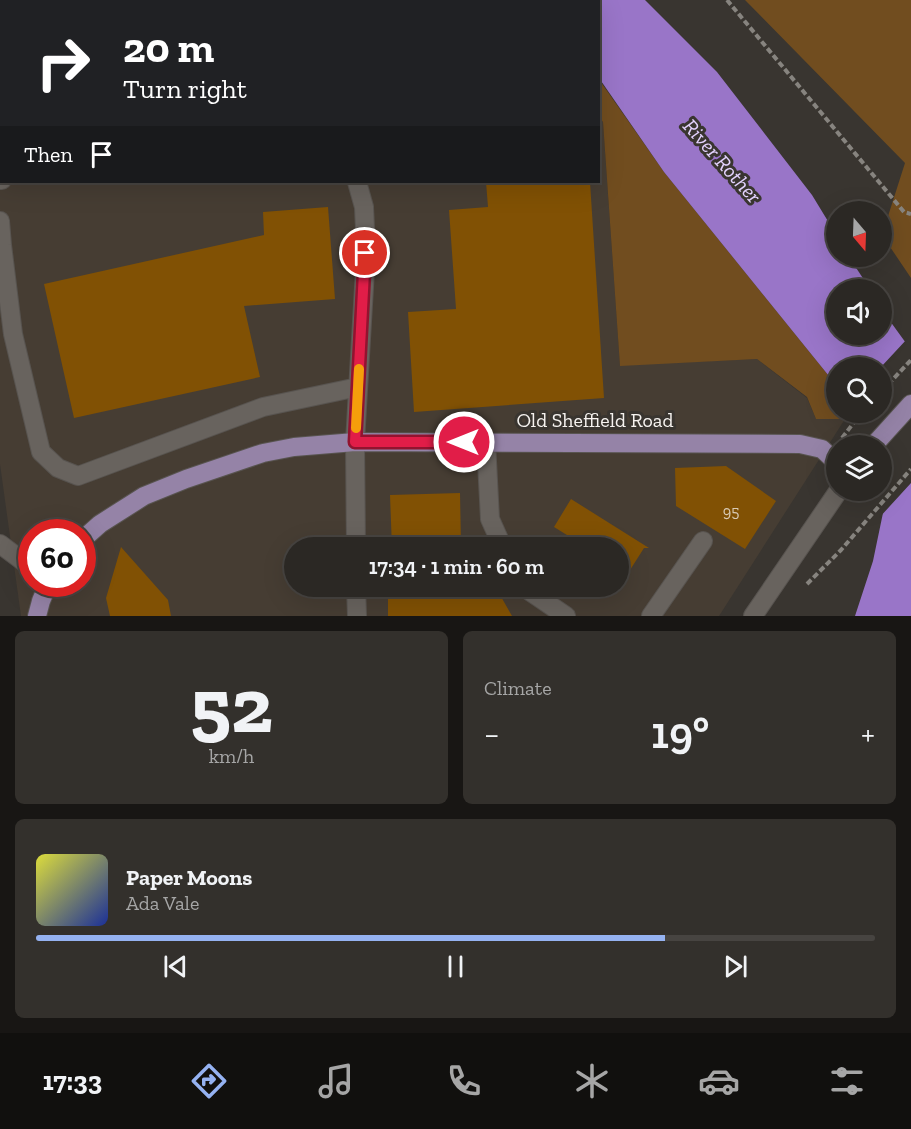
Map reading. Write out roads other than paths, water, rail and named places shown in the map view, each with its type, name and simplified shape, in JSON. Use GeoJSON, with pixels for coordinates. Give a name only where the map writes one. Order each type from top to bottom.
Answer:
{"type":"FeatureCollection","features":[{"type":"Feature","properties":{"kind":"main road"},"geometry":{"type":"LineString","coordinates":[[883,435],[911,404]]}},
{"type":"Feature","properties":{"kind":"main road","name":"Old Sheffield Road"},"geometry":{"type":"LineString","coordinates":[[96,528],[144,496],[263,453],[294,447],[355,442],[800,444],[822,449],[826,453]]}},
{"type":"Feature","properties":{"kind":"main road"},"geometry":{"type":"LineString","coordinates":[[37,616],[43,597]]}},
{"type":"Feature","properties":{"kind":"street"},"geometry":{"type":"LineString","coordinates":[[356,537],[355,442],[366,229],[364,207],[357,183]]}},
{"type":"Feature","properties":{"kind":"street"},"geometry":{"type":"LineString","coordinates":[[0,220],[14,334],[36,431],[41,452],[58,468],[78,476],[263,407],[358,387]]}},
{"type":"Feature","properties":{"kind":"street"},"geometry":{"type":"LineString","coordinates":[[486,442],[490,519],[498,537]]}},
{"type":"Feature","properties":{"kind":"street"},"geometry":{"type":"LineString","coordinates":[[753,616],[831,501]]}},
{"type":"Feature","properties":{"kind":"street"},"geometry":{"type":"LineString","coordinates":[[651,616],[703,541]]}},
{"type":"Feature","properties":{"kind":"street"},"geometry":{"type":"LineString","coordinates":[[0,544],[18,558]]}},
{"type":"Feature","properties":{"kind":"street"},"geometry":{"type":"LineString","coordinates":[[356,597],[357,616]]}},
{"type":"Feature","properties":{"kind":"street"},"geometry":{"type":"LineString","coordinates":[[538,597],[566,616]]}},
{"type":"Feature","properties":{"kind":"water","name":"River Rother"},"geometry":{"type":"Polygon","coordinates":[[[600,0],[645,0],[717,72],[812,195],[826,218],[826,267],[856,267],[863,279],[826,279],[826,345],[892,345],[892,324],[911,350],[911,616],[855,616],[873,561],[885,501],[892,501],[892,435],[884,435],[883,423],[892,423],[892,357],[826,357],[826,372],[664,172],[600,79],[600,0]]]}}]}
